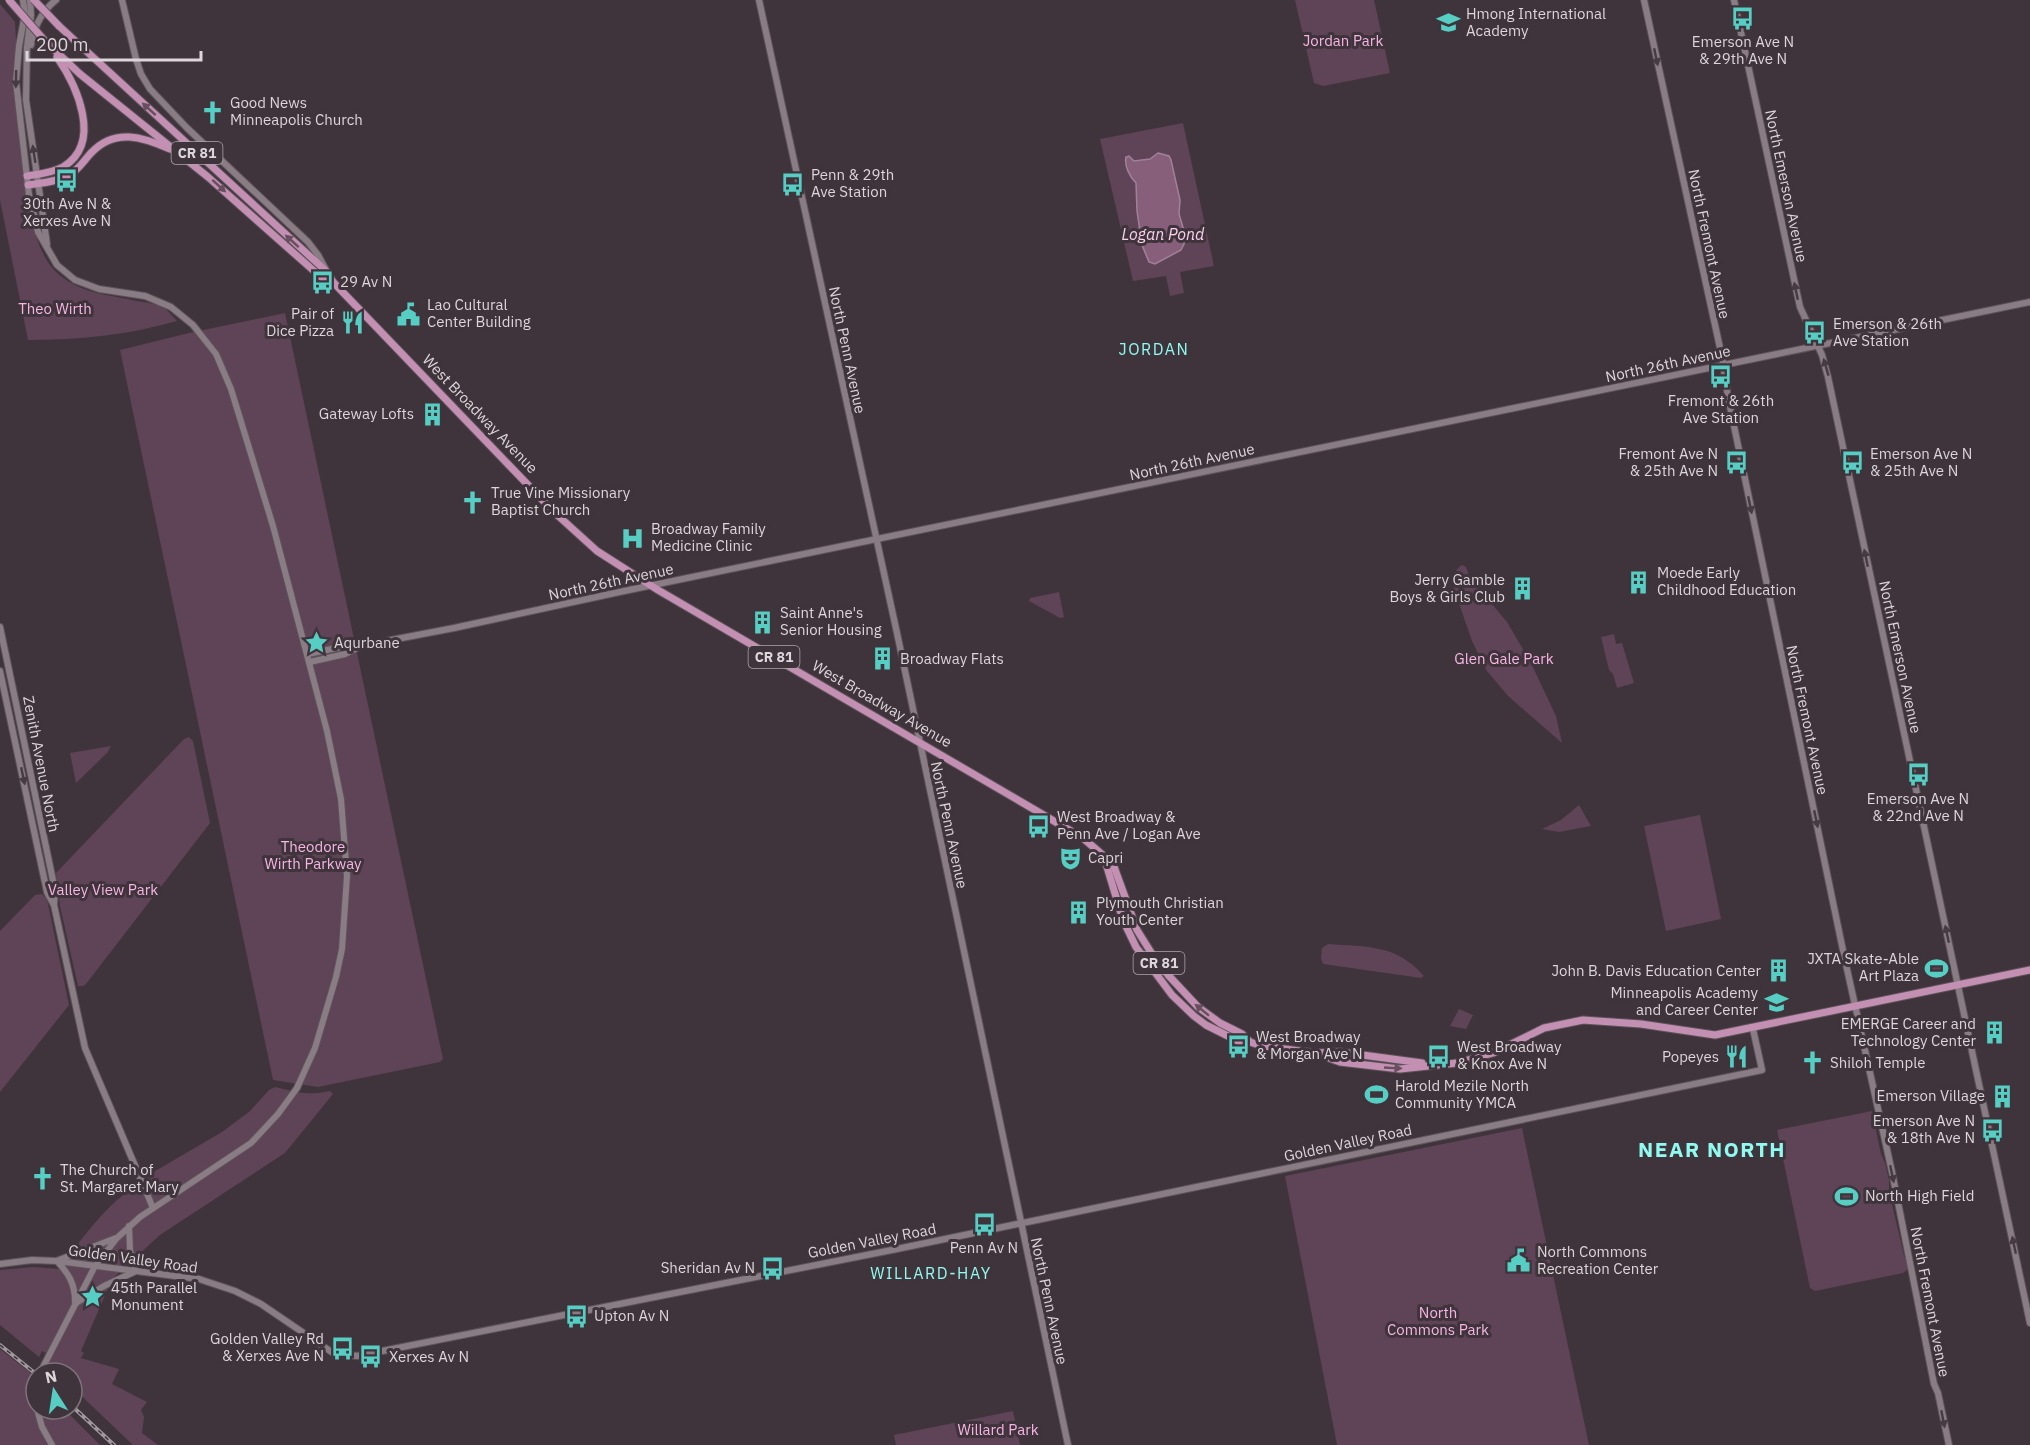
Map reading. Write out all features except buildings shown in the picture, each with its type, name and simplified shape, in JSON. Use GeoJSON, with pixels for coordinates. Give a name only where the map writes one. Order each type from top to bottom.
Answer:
{"type":"FeatureCollection","features":[{"type":"Feature","properties":{"kind":"main road","name":"West Broadway Avenue"},"geometry":{"type":"LineString","coordinates":[[9,0],[51,48],[80,74],[181,154],[322,278],[333,282]]}},
{"type":"Feature","properties":{"kind":"main road","name":"West Broadway Avenue"},"geometry":{"type":"LineString","coordinates":[[32,0],[327,272],[333,282],[577,534],[606,557],[652,585],[1083,838],[1104,857],[1118,907],[1129,934],[1144,960],[1172,995],[1194,1016],[1215,1030],[1242,1043],[1250,1042],[1262,1046],[1315,1053],[1401,1059],[1430,1065],[1475,1059],[1493,1053],[1544,1028],[1570,1021],[1619,1022],[1715,1035],[1753,1029],[2030,970]]}},
{"type":"Feature","properties":{"kind":"main road"},"geometry":{"type":"LineString","coordinates":[[27,176],[62,168],[74,158],[81,145],[84,132],[82,112],[75,90],[67,72],[51,48]]}},
{"type":"Feature","properties":{"kind":"main road"},"geometry":{"type":"LineString","coordinates":[[28,185],[70,175],[99,146],[127,136],[142,137],[181,154]]}},
{"type":"Feature","properties":{"kind":"street"},"geometry":{"type":"LineString","coordinates":[[23,0],[25,14],[16,82],[34,223],[49,253],[68,275],[86,285],[144,296],[171,307],[193,325],[216,354],[231,389],[266,503],[308,654],[338,780],[346,855],[342,949],[327,1012],[315,1048],[297,1088],[268,1126],[233,1156],[153,1208],[117,1238],[95,1266],[45,1361]]}},
{"type":"Feature","properties":{"kind":"street"},"geometry":{"type":"LineString","coordinates":[[32,0],[26,100],[49,253]]}},
{"type":"Feature","properties":{"kind":"street"},"geometry":{"type":"LineString","coordinates":[[28,57],[37,25],[48,7],[56,0]]}},
{"type":"Feature","properties":{"kind":"street","name":"West Broadway Avenue"},"geometry":{"type":"LineString","coordinates":[[122,0],[139,68],[150,89],[187,129],[308,242],[327,272]]}},
{"type":"Feature","properties":{"kind":"street","name":"North Penn Avenue"},"geometry":{"type":"LineString","coordinates":[[759,0],[1068,1445]]}},
{"type":"Feature","properties":{"kind":"street","name":"North Fremont Avenue"},"geometry":{"type":"LineString","coordinates":[[1644,0],[1723,365],[1935,1388],[1949,1445]]}},
{"type":"Feature","properties":{"kind":"street","name":"North Emerson Avenue"},"geometry":{"type":"LineString","coordinates":[[1734,0],[1800,307],[1822,355],[1828,376],[2030,1323]]}},
{"type":"Feature","properties":{"kind":"street","name":"North 26th Avenue"},"geometry":{"type":"LineString","coordinates":[[308,654],[341,647],[360,646],[2030,302]]}},
{"type":"Feature","properties":{"kind":"street","name":"Zenith Avenue North"},"geometry":{"type":"LineString","coordinates":[[0,630],[55,890],[54,905]]}},
{"type":"Feature","properties":{"kind":"street","name":"North 26th Avenue"},"geometry":{"type":"LineString","coordinates":[[310,662],[345,654],[360,646]]}},
{"type":"Feature","properties":{"kind":"street","name":"Zenith Avenue North"},"geometry":{"type":"LineString","coordinates":[[0,671],[47,892],[54,905],[86,1047],[153,1208]]}},
{"type":"Feature","properties":{"kind":"street","name":"Golden Valley Road"},"geometry":{"type":"LineString","coordinates":[[0,1264],[32,1260],[57,1261],[186,1277],[224,1287],[261,1304],[333,1353],[357,1356],[1021,1223],[1762,1070],[1753,1029]]}},
{"type":"Feature","properties":{"kind":"street"},"geometry":{"type":"LineString","coordinates":[[75,1304],[104,1286],[136,1271],[130,1250],[129,1226]]}},
{"type":"Feature","properties":{"kind":"street"},"geometry":{"type":"LineString","coordinates":[[75,1304],[74,1284],[57,1261],[117,1238]]}},
{"type":"Feature","properties":{"kind":"street"},"geometry":{"type":"LineString","coordinates":[[40,1421],[52,1445]]}},
{"type":"Feature","properties":{"kind":"green space","name":"Jordan Park"},"geometry":{"type":"Polygon","coordinates":[[[1295,0],[1374,0],[1390,73],[1323,86],[1314,83],[1295,0]]]}},
{"type":"Feature","properties":{"kind":"green space","name":"Theo Wirth"},"geometry":{"type":"Polygon","coordinates":[[[0,4],[15,22],[25,191],[37,239],[45,257],[59,274],[79,287],[101,294],[158,305],[166,309],[177,321],[103,336],[28,340],[0,200],[0,4]]]}},
{"type":"Feature","properties":{"kind":"green space"},"geometry":{"type":"Polygon","coordinates":[[[1183,123],[1214,266],[1180,272],[1184,293],[1170,296],[1166,276],[1133,281],[1100,139],[1183,123]]]}},
{"type":"Feature","properties":{"kind":"green space","name":"Theodore Wirth Parkway"},"geometry":{"type":"Polygon","coordinates":[[[285,313],[443,1059],[440,1062],[318,1087],[273,1080],[120,350],[285,313]]]}},
{"type":"Feature","properties":{"kind":"green space","name":"Glen Gale Park"},"geometry":{"type":"Polygon","coordinates":[[[1462,565],[1466,567],[1470,578],[1507,622],[1530,661],[1556,716],[1562,743],[1508,696],[1487,671],[1472,641],[1454,589],[1456,572],[1462,565]]]}},
{"type":"Feature","properties":{"kind":"green space"},"geometry":{"type":"Polygon","coordinates":[[[1059,592],[1064,617],[1060,618],[1029,601],[1030,598],[1059,592]]]}},
{"type":"Feature","properties":{"kind":"green space"},"geometry":{"type":"Polygon","coordinates":[[[1614,634],[1616,644],[1622,643],[1634,683],[1617,688],[1613,674],[1609,670],[1601,637],[1614,634]]]}},
{"type":"Feature","properties":{"kind":"green space","name":"Valley View Park"},"geometry":{"type":"Polygon","coordinates":[[[189,737],[193,741],[210,823],[86,984],[78,986],[60,906],[56,873],[184,739],[189,737]]]}},
{"type":"Feature","properties":{"kind":"green space"},"geometry":{"type":"Polygon","coordinates":[[[111,746],[107,753],[76,783],[70,753],[111,746]]]}},
{"type":"Feature","properties":{"kind":"green space"},"geometry":{"type":"Polygon","coordinates":[[[1579,805],[1591,826],[1559,832],[1542,829],[1561,820],[1579,805]]]}},
{"type":"Feature","properties":{"kind":"green space"},"geometry":{"type":"Polygon","coordinates":[[[1700,815],[1721,919],[1666,931],[1644,826],[1700,815]]]}},
{"type":"Feature","properties":{"kind":"green space"},"geometry":{"type":"Polygon","coordinates":[[[42,894],[47,899],[69,1005],[0,1092],[0,931],[35,895],[42,894]]]}},
{"type":"Feature","properties":{"kind":"green space"},"geometry":{"type":"Polygon","coordinates":[[[1328,944],[1369,947],[1392,953],[1403,958],[1424,976],[1421,978],[1323,964],[1322,948],[1328,944]]]}},
{"type":"Feature","properties":{"kind":"green space","name":"JXTA Skate-Able Art Plaza"},"geometry":{"type":"Polygon","coordinates":[[[1942,958],[1947,975],[1931,980],[1927,961],[1942,958]]]}},
{"type":"Feature","properties":{"kind":"green space"},"geometry":{"type":"Polygon","coordinates":[[[1459,1009],[1473,1015],[1466,1029],[1450,1026],[1459,1009]]]}},
{"type":"Feature","properties":{"kind":"green space"},"geometry":{"type":"Polygon","coordinates":[[[275,1087],[308,1093],[330,1091],[333,1094],[285,1153],[160,1235],[112,1279],[81,1351],[84,1353],[81,1358],[119,1369],[112,1384],[147,1402],[141,1410],[144,1417],[142,1433],[158,1445],[133,1445],[84,1398],[84,1361],[48,1361],[44,1356],[46,1353],[42,1351],[39,1357],[0,1325],[0,1270],[34,1267],[59,1269],[93,1225],[117,1200],[143,1182],[150,1174],[222,1132],[250,1111],[269,1090],[275,1087]]]}},
{"type":"Feature","properties":{"kind":"green space"},"geometry":{"type":"Polygon","coordinates":[[[1872,1111],[1907,1270],[1903,1273],[1815,1291],[1810,1288],[1777,1130],[1872,1111]]]}},
{"type":"Feature","properties":{"kind":"green space","name":"North Commons Park"},"geometry":{"type":"Polygon","coordinates":[[[1522,1128],[1589,1445],[1337,1445],[1285,1176],[1522,1128]]]}},
{"type":"Feature","properties":{"kind":"green space"},"geometry":{"type":"Polygon","coordinates":[[[0,1349],[24,1368],[24,1421],[76,1421],[100,1445],[0,1445],[0,1349]]]}},
{"type":"Feature","properties":{"kind":"green space","name":"Willard Park"},"geometry":{"type":"Polygon","coordinates":[[[1013,1411],[1020,1445],[896,1445],[894,1435],[1013,1411]]]}},
{"type":"Feature","properties":{"kind":"water","name":"Logan Pond"},"geometry":{"type":"Polygon","coordinates":[[[1158,153],[1169,156],[1171,160],[1180,200],[1179,214],[1185,234],[1181,250],[1155,264],[1149,262],[1142,245],[1136,183],[1128,171],[1126,157],[1129,156],[1134,161],[1150,159],[1158,153]]]}},
{"type":"Feature","properties":{"kind":"railway"},"geometry":{"type":"LineString","coordinates":[[0,1345],[24,1364]]}},
{"type":"Feature","properties":{"kind":"railway"},"geometry":{"type":"LineString","coordinates":[[84,1417],[114,1445]]}},
{"type":"Feature","properties":{"kind":"place","name":"Emerson Ave N & 29th Ave N"},"geometry":{"type":"Point","coordinates":[1743,18]}},
{"type":"Feature","properties":{"kind":"place","name":"Hmong International Academy"},"geometry":{"type":"Point","coordinates":[1448,23]}},
{"type":"Feature","properties":{"kind":"place","name":"Good News Minneapolis Church"},"geometry":{"type":"Point","coordinates":[212,112]}},
{"type":"Feature","properties":{"kind":"place","name":"30th Ave N & Xerxes Ave N"},"geometry":{"type":"Point","coordinates":[67,180]}},
{"type":"Feature","properties":{"kind":"place","name":"Penn & 29th Ave Station"},"geometry":{"type":"Point","coordinates":[793,184]}},
{"type":"Feature","properties":{"kind":"place","name":"29 Av N"},"geometry":{"type":"Point","coordinates":[322,282]}},
{"type":"Feature","properties":{"kind":"place","name":"Lao Cultural Center Building"},"geometry":{"type":"Point","coordinates":[409,314]}},
{"type":"Feature","properties":{"kind":"place","name":"Pair of Dice Pizza"},"geometry":{"type":"Point","coordinates":[352,323]}},
{"type":"Feature","properties":{"kind":"place","name":"Emerson & 26th Ave Station"},"geometry":{"type":"Point","coordinates":[1815,333]}},
{"type":"Feature","properties":{"kind":"place","name":"Fremont & 26th Ave Station"},"geometry":{"type":"Point","coordinates":[1721,377]}},
{"type":"Feature","properties":{"kind":"place","name":"Gateway Lofts"},"geometry":{"type":"Point","coordinates":[432,414]}},
{"type":"Feature","properties":{"kind":"place","name":"Fremont Ave N & 25th Ave N"},"geometry":{"type":"Point","coordinates":[1736,463]}},
{"type":"Feature","properties":{"kind":"place","name":"Emerson Ave N & 25th Ave N"},"geometry":{"type":"Point","coordinates":[1852,463]}},
{"type":"Feature","properties":{"kind":"place","name":"True Vine Missionary Baptist Church"},"geometry":{"type":"Point","coordinates":[473,502]}},
{"type":"Feature","properties":{"kind":"place","name":"Broadway Family Medicine Clinic"},"geometry":{"type":"Point","coordinates":[633,538]}},
{"type":"Feature","properties":{"kind":"place","name":"Moede Early Childhood Education"},"geometry":{"type":"Point","coordinates":[1639,582]}},
{"type":"Feature","properties":{"kind":"place","name":"Jerry Gamble Boys & Girls Club"},"geometry":{"type":"Point","coordinates":[1523,589]}},
{"type":"Feature","properties":{"kind":"place","name":"Saint Anne's Senior Housing"},"geometry":{"type":"Point","coordinates":[762,622]}},
{"type":"Feature","properties":{"kind":"place","name":"Aqurbane"},"geometry":{"type":"Point","coordinates":[316,643]}},
{"type":"Feature","properties":{"kind":"place","name":"Broadway Flats"},"geometry":{"type":"Point","coordinates":[882,659]}},
{"type":"Feature","properties":{"kind":"place","name":"Emerson Ave N & 22nd Ave N"},"geometry":{"type":"Point","coordinates":[1918,775]}},
{"type":"Feature","properties":{"kind":"place","name":"West Broadway & Penn Ave / Logan Ave"},"geometry":{"type":"Point","coordinates":[1039,826]}},
{"type":"Feature","properties":{"kind":"place","name":"Capri"},"geometry":{"type":"Point","coordinates":[1070,858]}},
{"type":"Feature","properties":{"kind":"place","name":"Plymouth Christian Youth Center"},"geometry":{"type":"Point","coordinates":[1078,912]}},
{"type":"Feature","properties":{"kind":"place","name":"JXTA Skate-Able Art Plaza"},"geometry":{"type":"Point","coordinates":[1937,968]}},
{"type":"Feature","properties":{"kind":"place","name":"John B. Davis Education Center"},"geometry":{"type":"Point","coordinates":[1779,971]}},
{"type":"Feature","properties":{"kind":"place","name":"Minneapolis Academy and Career Center"},"geometry":{"type":"Point","coordinates":[1776,1002]}},
{"type":"Feature","properties":{"kind":"place","name":"EMERGE Career and Technology Center"},"geometry":{"type":"Point","coordinates":[1994,1033]}},
{"type":"Feature","properties":{"kind":"place","name":"West Broadway & Morgan Ave N"},"geometry":{"type":"Point","coordinates":[1238,1046]}},
{"type":"Feature","properties":{"kind":"place","name":"West Broadway & Knox Ave N"},"geometry":{"type":"Point","coordinates":[1439,1056]}},
{"type":"Feature","properties":{"kind":"place","name":"Popeyes"},"geometry":{"type":"Point","coordinates":[1737,1057]}},
{"type":"Feature","properties":{"kind":"place","name":"Shiloh Temple"},"geometry":{"type":"Point","coordinates":[1812,1063]}},
{"type":"Feature","properties":{"kind":"place","name":"Harold Mezile North Community YMCA"},"geometry":{"type":"Point","coordinates":[1377,1095]}},
{"type":"Feature","properties":{"kind":"place","name":"Emerson Village"},"geometry":{"type":"Point","coordinates":[2003,1096]}},
{"type":"Feature","properties":{"kind":"place","name":"Emerson Ave N & 18th Ave N"},"geometry":{"type":"Point","coordinates":[1993,1130]}},
{"type":"Feature","properties":{"kind":"place","name":"The Church of St. Margaret Mary"},"geometry":{"type":"Point","coordinates":[42,1179]}},
{"type":"Feature","properties":{"kind":"place","name":"North High Field"},"geometry":{"type":"Point","coordinates":[1847,1196]}},
{"type":"Feature","properties":{"kind":"place","name":"Penn Av N"},"geometry":{"type":"Point","coordinates":[984,1224]}},
{"type":"Feature","properties":{"kind":"place","name":"North Commons Recreation Center"},"geometry":{"type":"Point","coordinates":[1519,1261]}},
{"type":"Feature","properties":{"kind":"place","name":"Sheridan Av N"},"geometry":{"type":"Point","coordinates":[773,1268]}},
{"type":"Feature","properties":{"kind":"place","name":"45th Parallel Monument"},"geometry":{"type":"Point","coordinates":[93,1297]}},
{"type":"Feature","properties":{"kind":"place","name":"Upton Av N"},"geometry":{"type":"Point","coordinates":[576,1316]}},
{"type":"Feature","properties":{"kind":"place","name":"Golden Valley Rd & Xerxes Ave N"},"geometry":{"type":"Point","coordinates":[342,1348]}},
{"type":"Feature","properties":{"kind":"place","name":"Xerxes Av N"},"geometry":{"type":"Point","coordinates":[371,1357]}},
{"type":"Feature","properties":{"kind":"district","name":"JORDAN"},"geometry":{"type":"Point","coordinates":[1154,349]}},
{"type":"Feature","properties":{"kind":"district","name":"NEAR NORTH"},"geometry":{"type":"Point","coordinates":[1712,1150]}},
{"type":"Feature","properties":{"kind":"district","name":"WILLARD-HAY"},"geometry":{"type":"Point","coordinates":[931,1273]}}]}
